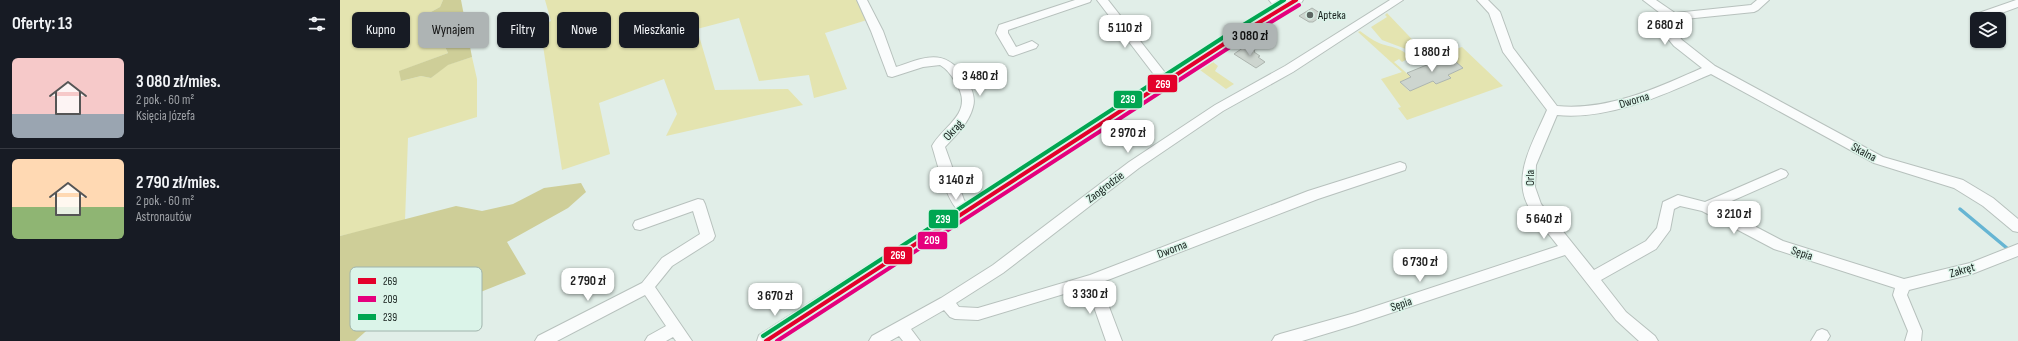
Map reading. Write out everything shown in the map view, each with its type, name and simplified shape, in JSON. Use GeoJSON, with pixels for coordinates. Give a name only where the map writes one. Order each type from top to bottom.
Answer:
{"type":"FeatureCollection","features":[{"type":"Feature","properties":{"kind":"street","name":"Okrąg"},"geometry":{"type":"LineString","coordinates":[[862,0],[892,73],[939,61],[947,64],[964,85],[968,99],[963,120],[938,146],[958,203],[966,211]]}},
{"type":"Feature","properties":{"kind":"street"},"geometry":{"type":"LineString","coordinates":[[1032,45],[1013,52],[1002,33],[1003,28],[1086,0]]}},
{"type":"Feature","properties":{"kind":"street"},"geometry":{"type":"LineString","coordinates":[[1102,0],[1166,82]]}},
{"type":"Feature","properties":{"kind":"street"},"geometry":{"type":"LineString","coordinates":[[766,341],[1166,82],[1278,4],[1296,0]]}},
{"type":"Feature","properties":{"kind":"street","name":"Zaogrodzie"},"geometry":{"type":"LineString","coordinates":[[877,341],[946,302],[998,269],[1134,165],[1219,108],[1289,69],[1398,0]]}},
{"type":"Feature","properties":{"kind":"street"},"geometry":{"type":"LineString","coordinates":[[1482,0],[1494,12],[1507,49],[1553,110]]}},
{"type":"Feature","properties":{"kind":"street"},"geometry":{"type":"LineString","coordinates":[[1648,0],[1673,18],[1754,8],[1764,0]]}},
{"type":"Feature","properties":{"kind":"street"},"geometry":{"type":"LineString","coordinates":[[1992,12],[2018,2]]}},
{"type":"Feature","properties":{"kind":"street","name":"Skalna"},"geometry":{"type":"LineString","coordinates":[[1673,18],[1668,19],[1666,29],[1678,43],[1711,69],[1879,160],[1958,184],[1988,202],[2018,227]]}},
{"type":"Feature","properties":{"kind":"street","name":"Dworna"},"geometry":{"type":"LineString","coordinates":[[1553,110],[1580,112],[1621,104],[1665,90],[1711,69]]}},
{"type":"Feature","properties":{"kind":"street","name":"Orla"},"geometry":{"type":"LineString","coordinates":[[1553,110],[1530,165],[1528,187],[1535,206],[1567,249],[1621,316],[1650,341]]}},
{"type":"Feature","properties":{"kind":"street","name":"Dworna"},"geometry":{"type":"LineString","coordinates":[[946,302],[955,313],[978,314],[1092,280],[1313,194],[1400,167]]}},
{"type":"Feature","properties":{"kind":"street"},"geometry":{"type":"LineString","coordinates":[[1706,207],[1781,174]]}},
{"type":"Feature","properties":{"kind":"street","name":"Sępia"},"geometry":{"type":"LineString","coordinates":[[1591,279],[1651,245],[1663,230],[1668,206],[1678,200],[1706,207],[1779,245],[1904,285]]}},
{"type":"Feature","properties":{"kind":"street"},"geometry":{"type":"LineString","coordinates":[[543,341],[646,287],[667,262],[708,236],[698,204],[640,225]]}},
{"type":"Feature","properties":{"kind":"street","name":"Sępia"},"geometry":{"type":"LineString","coordinates":[[1280,341],[1355,319],[1567,249]]}},
{"type":"Feature","properties":{"kind":"street","name":"Zakręt"},"geometry":{"type":"LineString","coordinates":[[1904,285],[1972,268],[2018,250]]}},
{"type":"Feature","properties":{"kind":"street"},"geometry":{"type":"LineString","coordinates":[[1092,280],[1114,341]]}},
{"type":"Feature","properties":{"kind":"street"},"geometry":{"type":"LineString","coordinates":[[1904,285],[1900,295],[1915,330],[1913,341]]}},
{"type":"Feature","properties":{"kind":"street"},"geometry":{"type":"LineString","coordinates":[[646,287],[684,341]]}},
{"type":"Feature","properties":{"kind":"street"},"geometry":{"type":"LineString","coordinates":[[654,341],[676,328]]}},
{"type":"Feature","properties":{"kind":"street"},"geometry":{"type":"LineString","coordinates":[[901,328],[912,341]]}},
{"type":"Feature","properties":{"kind":"green space"},"geometry":{"type":"Polygon","coordinates":[[[340,0],[443,0],[440,7],[431,12],[418,12],[418,48],[446,48],[448,53],[400,71],[401,81],[421,76],[431,78],[447,65],[472,57],[477,79],[477,117],[408,138],[405,221],[340,236],[340,0]]]}},
{"type":"Feature","properties":{"kind":"green space"},"geometry":{"type":"Polygon","coordinates":[[[443,0],[461,0],[463,12],[431,12],[440,7],[443,0]]]}},
{"type":"Feature","properties":{"kind":"green space"},"geometry":{"type":"Polygon","coordinates":[[[545,0],[858,0],[867,20],[825,33],[847,89],[814,98],[809,75],[759,81],[739,18],[699,28],[699,12],[619,12],[619,48],[699,48],[699,36],[715,90],[788,89],[803,105],[666,136],[677,114],[664,79],[599,103],[610,154],[562,170],[543,48],[549,48],[549,22],[551,21],[545,0]]]}},
{"type":"Feature","properties":{"kind":"green space"},"geometry":{"type":"Polygon","coordinates":[[[1387,13],[1426,54],[1422,55],[1382,40],[1371,27],[1387,17],[1385,15],[1387,13]]]}},
{"type":"Feature","properties":{"kind":"green space"},"geometry":{"type":"Polygon","coordinates":[[[1360,31],[1376,42],[1396,48],[1407,55],[1409,58],[1402,62],[1399,59],[1394,62],[1411,77],[1400,82],[1409,91],[1433,81],[1436,84],[1451,78],[1448,75],[1463,68],[1445,52],[1462,47],[1503,86],[1407,120],[1398,108],[1401,107],[1381,79],[1402,72],[1358,32],[1360,31]]]}},
{"type":"Feature","properties":{"kind":"green space"},"geometry":{"type":"Polygon","coordinates":[[[446,48],[470,48],[472,57],[448,65],[431,78],[421,76],[401,81],[399,71],[448,53],[446,48]]]}},
{"type":"Feature","properties":{"kind":"green space"},"geometry":{"type":"Polygon","coordinates":[[[1213,62],[1218,66],[1215,71],[1234,84],[1226,89],[1200,70],[1213,62]]]}},
{"type":"Feature","properties":{"kind":"green space"},"geometry":{"type":"Polygon","coordinates":[[[581,183],[586,192],[568,208],[507,242],[526,274],[482,291],[482,267],[350,267],[350,331],[366,331],[355,341],[340,341],[340,236],[456,206],[482,211],[513,204],[544,188],[581,183]]]}},
{"type":"Feature","properties":{"kind":"building","name":"Apteka"},"geometry":{"type":"Polygon","coordinates":[[[1312,8],[1323,15],[1313,22],[1309,22],[1299,16],[1312,8]]]}},
{"type":"Feature","properties":{"kind":"building"},"geometry":{"type":"Polygon","coordinates":[[[1247,45],[1265,62],[1256,68],[1234,54],[1247,45]]]}},
{"type":"Feature","properties":{"kind":"building"},"geometry":{"type":"Polygon","coordinates":[[[1449,56],[1463,68],[1448,75],[1451,78],[1436,84],[1433,81],[1410,91],[1400,82],[1411,77],[1407,73],[1449,56]]]}},
{"type":"Feature","properties":{"kind":"waterway"},"geometry":{"type":"LineString","coordinates":[[1960,209],[2008,249]]}},
{"type":"Feature","properties":{"kind":"transit line","name":"239"},"geometry":{"type":"LineString","coordinates":[[763,336],[1227,35],[1284,0]]}},
{"type":"Feature","properties":{"kind":"transit line","name":"269"},"geometry":{"type":"LineString","coordinates":[[766,341],[1230,40],[1296,0]]}},
{"type":"Feature","properties":{"kind":"transit line","name":"209"},"geometry":{"type":"LineString","coordinates":[[777,341],[1233,45],[1299,5]]}},
{"type":"Feature","properties":{"kind":"place","name":"Apteka"},"geometry":{"type":"Point","coordinates":[1310,15]}}]}
